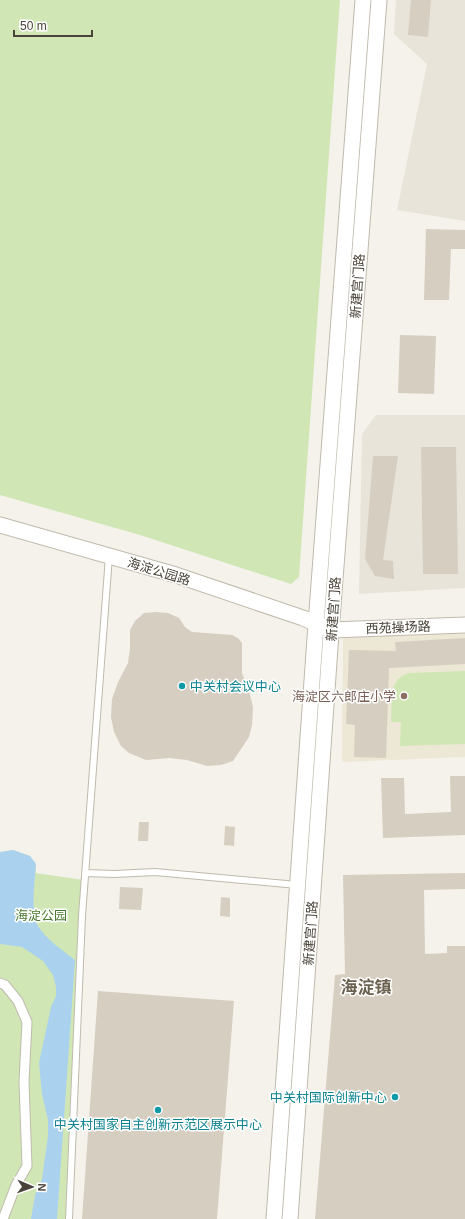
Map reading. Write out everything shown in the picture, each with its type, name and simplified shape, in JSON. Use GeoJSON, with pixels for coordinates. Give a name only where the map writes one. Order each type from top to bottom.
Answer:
{"type":"FeatureCollection","features":[{"type":"Feature","properties":{"kind":"street","name":"新建宫门路"},"geometry":{"type":"LineString","coordinates":[[274,1219],[316,624],[363,0]]}},
{"type":"Feature","properties":{"kind":"street","name":"新建宫门路"},"geometry":{"type":"LineString","coordinates":[[290,1219],[331,624],[379,0]]}},
{"type":"Feature","properties":{"kind":"street","name":"海淀公园路"},"geometry":{"type":"LineString","coordinates":[[0,524],[176,575],[303,618],[316,624],[331,624]]}},
{"type":"Feature","properties":{"kind":"street","name":"西苑操场路"},"geometry":{"type":"LineString","coordinates":[[331,624],[465,616]]}},
{"type":"Feature","properties":{"kind":"street","name":"西苑操场路"},"geometry":{"type":"LineString","coordinates":[[331,624],[465,625]]}},
{"type":"Feature","properties":{"kind":"street"},"geometry":{"type":"LineString","coordinates":[[0,983],[5,985],[18,1001],[26,1022],[24,1082],[27,1166],[16,1185],[3,1219]]}},
{"type":"Feature","properties":{"kind":"lane"},"geometry":{"type":"LineString","coordinates":[[69,1219],[82,916],[109,556]]}},
{"type":"Feature","properties":{"kind":"lane"},"geometry":{"type":"LineString","coordinates":[[85,873],[115,874],[155,872],[298,885]]}},
{"type":"Feature","properties":{"kind":"shaded area"},"geometry":{"type":"Polygon","coordinates":[[[396,0],[465,0],[465,221],[397,210],[427,64],[394,34],[396,0]]]}},
{"type":"Feature","properties":{"kind":"shaded area"},"geometry":{"type":"Polygon","coordinates":[[[376,415],[465,415],[465,588],[359,594],[362,434],[376,415]]]}},
{"type":"Feature","properties":{"kind":"shaded area","name":"海淀区六郎庄小学"},"geometry":{"type":"Polygon","coordinates":[[[465,631],[465,757],[342,762],[343,635],[465,631]]]}},
{"type":"Feature","properties":{"kind":"green space"},"geometry":{"type":"Polygon","coordinates":[[[0,0],[340,0],[299,577],[291,584],[140,535],[0,495],[0,0]]]}},
{"type":"Feature","properties":{"kind":"green space"},"geometry":{"type":"Polygon","coordinates":[[[465,671],[465,744],[400,746],[401,722],[391,722],[392,690],[398,679],[409,673],[465,671]]]}},
{"type":"Feature","properties":{"kind":"green space","name":"海淀公园"},"geometry":{"type":"Polygon","coordinates":[[[13,850],[30,856],[36,864],[36,873],[84,880],[66,1219],[0,1219],[0,852],[13,850]]]}},
{"type":"Feature","properties":{"kind":"water"},"geometry":{"type":"Polygon","coordinates":[[[13,850],[30,856],[36,864],[34,913],[38,926],[50,940],[75,960],[57,1219],[31,1219],[35,1195],[42,1179],[48,1136],[48,1120],[42,1094],[39,1063],[51,1007],[56,996],[56,987],[53,975],[43,961],[22,947],[0,944],[0,852],[13,850]]]}},
{"type":"Feature","properties":{"kind":"building"},"geometry":{"type":"Polygon","coordinates":[[[411,0],[431,0],[428,37],[408,35],[411,0]]]}},
{"type":"Feature","properties":{"kind":"building"},"geometry":{"type":"Polygon","coordinates":[[[426,229],[465,230],[465,249],[451,249],[449,300],[424,300],[426,229]]]}},
{"type":"Feature","properties":{"kind":"building"},"geometry":{"type":"Polygon","coordinates":[[[400,335],[436,336],[434,394],[398,393],[400,335]]]}},
{"type":"Feature","properties":{"kind":"building"},"geometry":{"type":"Polygon","coordinates":[[[421,447],[456,447],[458,574],[423,574],[421,447]]]}},
{"type":"Feature","properties":{"kind":"building"},"geometry":{"type":"Polygon","coordinates":[[[373,456],[398,456],[383,560],[393,561],[394,579],[375,576],[365,559],[373,456]]]}},
{"type":"Feature","properties":{"kind":"building","name":"中关村会议中心"},"geometry":{"type":"Polygon","coordinates":[[[144,613],[168,613],[179,618],[185,627],[192,632],[232,635],[238,638],[242,643],[242,673],[253,707],[252,725],[249,737],[233,761],[221,765],[207,766],[187,760],[169,758],[146,760],[129,753],[121,746],[114,732],[111,717],[112,699],[118,682],[128,663],[130,630],[135,621],[144,613]]]}},
{"type":"Feature","properties":{"kind":"building"},"geometry":{"type":"Polygon","coordinates":[[[465,638],[465,664],[389,668],[386,758],[354,757],[355,725],[346,724],[349,650],[396,651],[395,642],[465,638]]]}},
{"type":"Feature","properties":{"kind":"building"},"geometry":{"type":"Polygon","coordinates":[[[450,776],[465,776],[465,835],[383,838],[381,778],[404,778],[405,814],[451,812],[450,776]]]}},
{"type":"Feature","properties":{"kind":"building"},"geometry":{"type":"Polygon","coordinates":[[[139,822],[149,822],[148,841],[138,841],[139,822]]]}},
{"type":"Feature","properties":{"kind":"building"},"geometry":{"type":"Polygon","coordinates":[[[225,826],[235,827],[234,846],[224,845],[225,826]]]}},
{"type":"Feature","properties":{"kind":"building","name":"中关村国际创新中心"},"geometry":{"type":"Polygon","coordinates":[[[465,873],[465,889],[424,890],[425,954],[447,953],[447,946],[465,946],[465,1219],[315,1219],[335,975],[345,974],[343,875],[465,873]]]}},
{"type":"Feature","properties":{"kind":"building"},"geometry":{"type":"Polygon","coordinates":[[[120,887],[143,888],[141,910],[119,909],[120,887]]]}},
{"type":"Feature","properties":{"kind":"building"},"geometry":{"type":"Polygon","coordinates":[[[221,897],[230,898],[230,917],[220,916],[221,897]]]}},
{"type":"Feature","properties":{"kind":"building","name":"中关村国家自主创新示范区展示中心"},"geometry":{"type":"Polygon","coordinates":[[[98,991],[234,1001],[217,1219],[82,1219],[98,991]]]}},
{"type":"Feature","properties":{"kind":"place","name":"中关村会议中心"},"geometry":{"type":"Point","coordinates":[182,686]}},
{"type":"Feature","properties":{"kind":"place","name":"海淀区六郎庄小学"},"geometry":{"type":"Point","coordinates":[404,696]}},
{"type":"Feature","properties":{"kind":"place","name":"中关村国际创新中心"},"geometry":{"type":"Point","coordinates":[395,1097]}},
{"type":"Feature","properties":{"kind":"place","name":"中关村国家自主创新示范区展示中心"},"geometry":{"type":"Point","coordinates":[158,1110]}},
{"type":"Feature","properties":{"kind":"district","name":"海淀镇"},"geometry":{"type":"Point","coordinates":[366,987]}}]}
